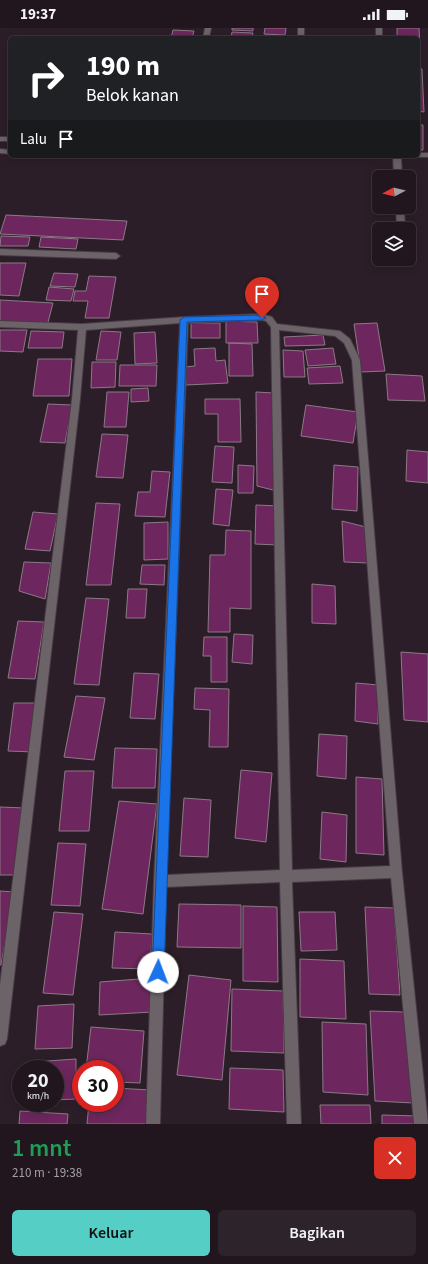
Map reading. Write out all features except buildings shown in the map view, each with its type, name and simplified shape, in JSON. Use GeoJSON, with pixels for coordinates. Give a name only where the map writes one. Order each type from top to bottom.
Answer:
{"type":"FeatureCollection","features":[{"type":"Feature","properties":{"kind":"street"},"geometry":{"type":"LineString","coordinates":[[397,158],[398,170]]}},
{"type":"Feature","properties":{"kind":"street"},"geometry":{"type":"LineString","coordinates":[[0,252],[116,256]]}},
{"type":"Feature","properties":{"kind":"street"},"geometry":{"type":"LineString","coordinates":[[0,324],[82,327],[184,320],[262,318],[269,319],[275,327],[286,875],[294,1124]]}},
{"type":"Feature","properties":{"kind":"street"},"geometry":{"type":"LineString","coordinates":[[153,1124],[160,882],[184,320]]}},
{"type":"Feature","properties":{"kind":"street"},"geometry":{"type":"LineString","coordinates":[[0,1039],[74,415],[82,327]]}},
{"type":"Feature","properties":{"kind":"street"},"geometry":{"type":"LineString","coordinates":[[275,327],[337,333],[346,341],[356,360],[396,872],[421,1124]]}},
{"type":"Feature","properties":{"kind":"street"},"geometry":{"type":"LineString","coordinates":[[160,882],[286,875],[396,872]]}},
{"type":"Feature","properties":{"kind":"route"},"geometry":{"type":"LineString","coordinates":[[158,972],[161,866],[184,320],[262,318]]}}]}
